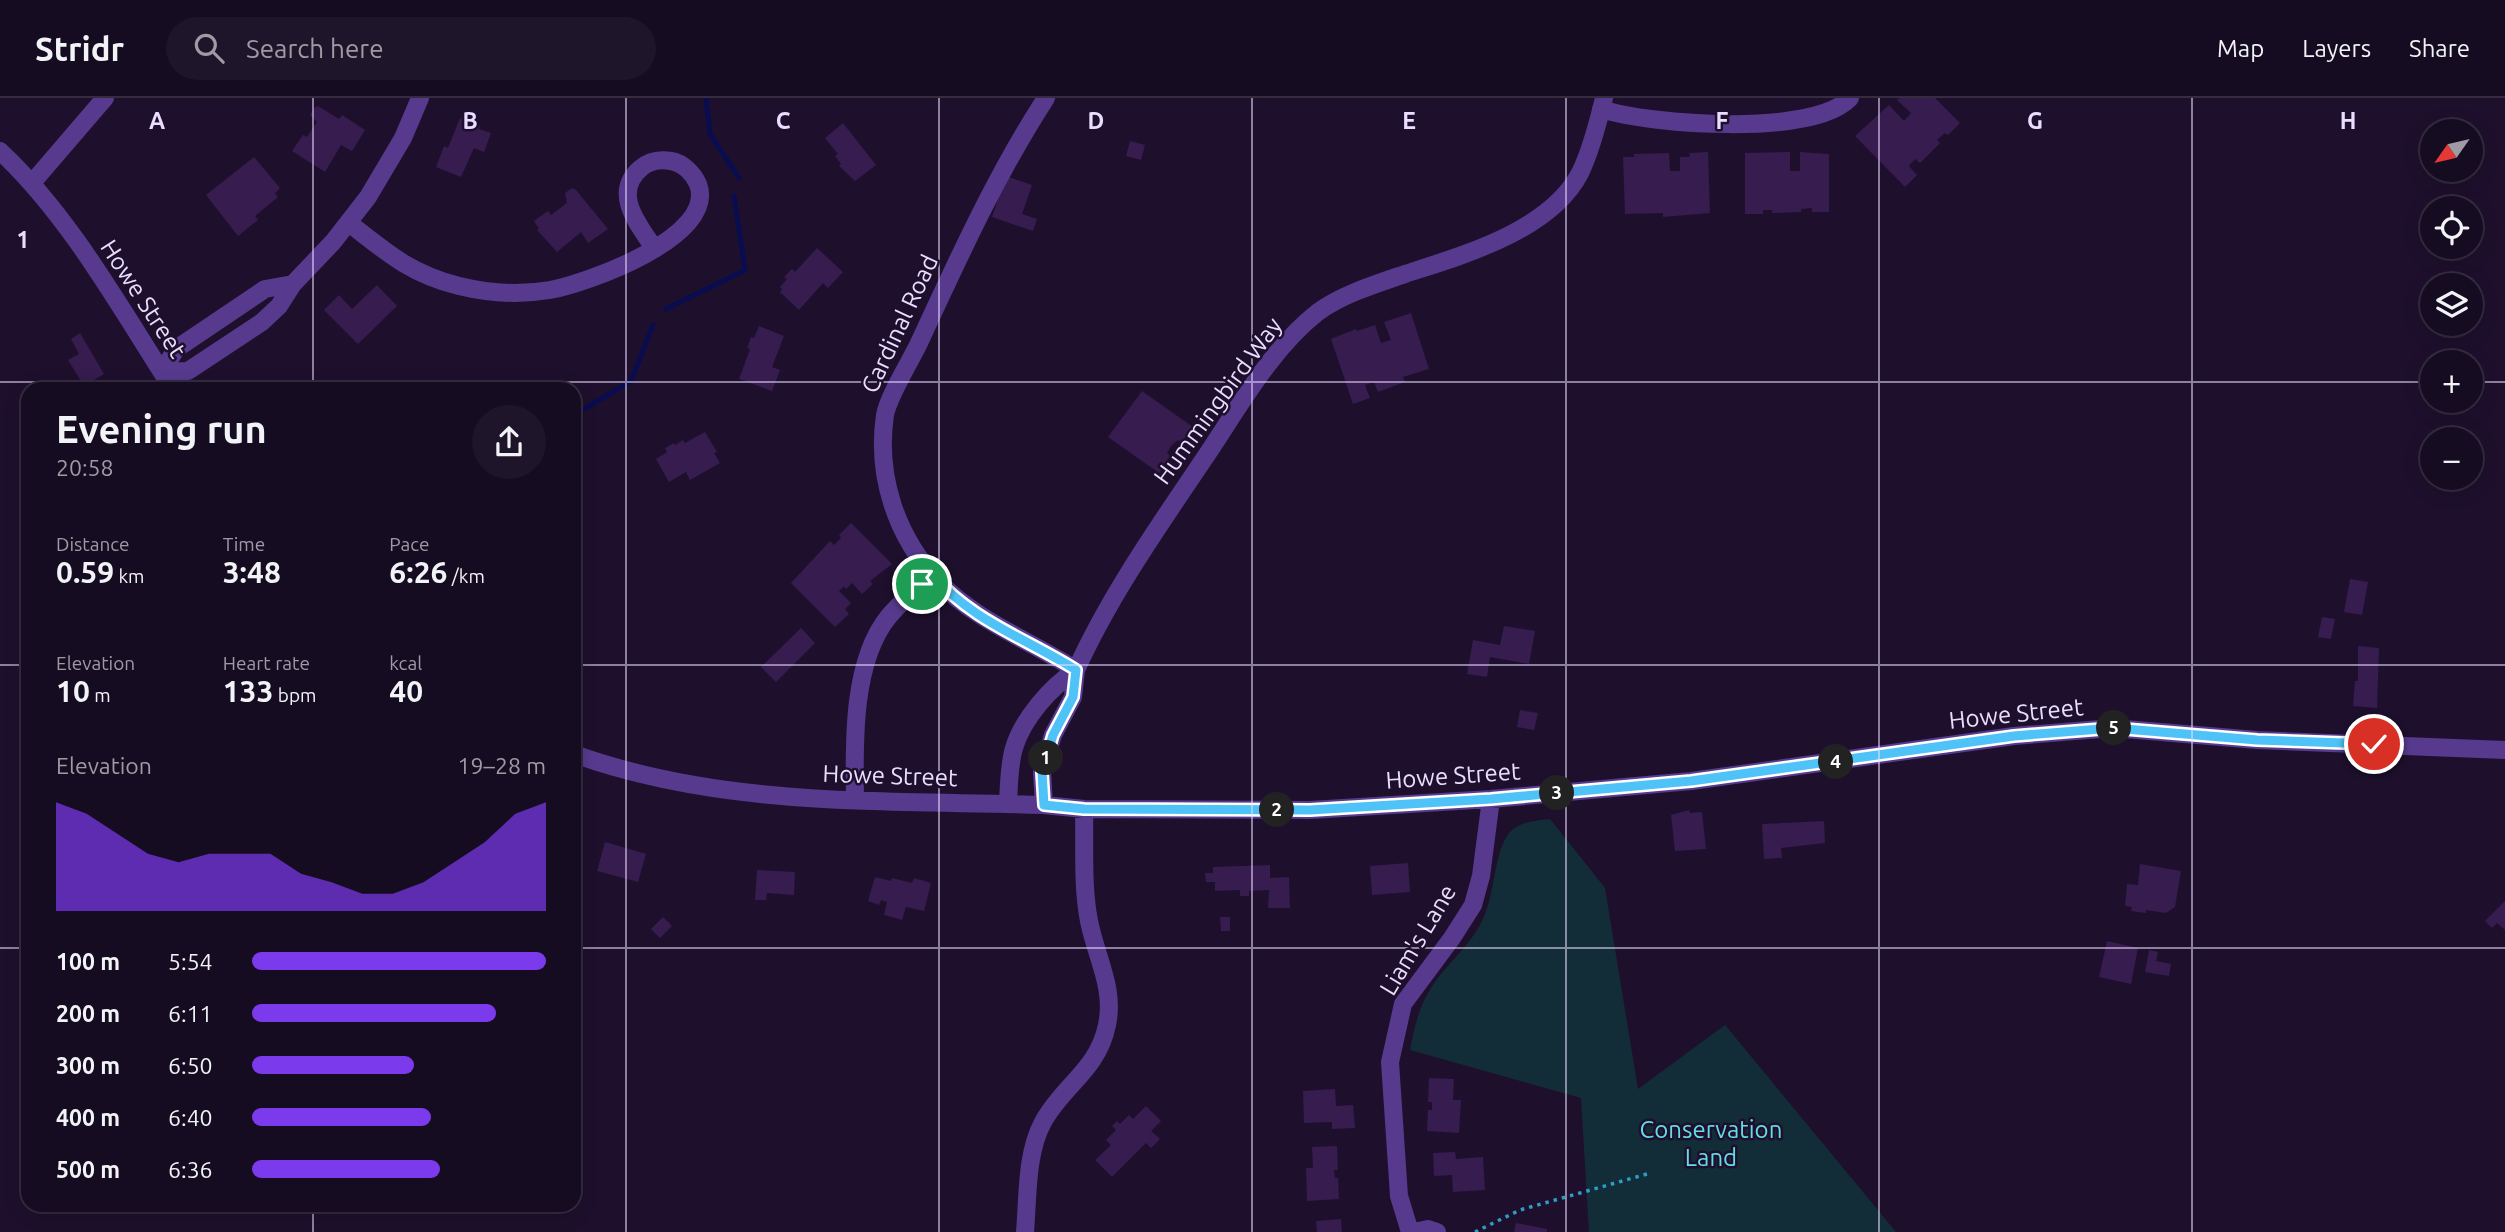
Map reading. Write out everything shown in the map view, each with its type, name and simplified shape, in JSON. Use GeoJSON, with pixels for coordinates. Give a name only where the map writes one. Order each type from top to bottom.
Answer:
{"type":"FeatureCollection","features":[{"type":"Feature","properties":{"kind":"street"},"geometry":{"type":"LineString","coordinates":[[32,183],[105,98]]}},
{"type":"Feature","properties":{"kind":"street"},"geometry":{"type":"LineString","coordinates":[[162,372],[188,371],[262,322],[279,306],[293,284],[349,223],[387,167],[421,98]]}},
{"type":"Feature","properties":{"kind":"street","name":"Cardinal Road"},"geometry":{"type":"LineString","coordinates":[[1046,98],[985,202],[886,412],[882,456],[893,511],[920,559],[933,575],[956,598],[973,610],[1076,670]]}},
{"type":"Feature","properties":{"kind":"street"},"geometry":{"type":"LineString","coordinates":[[1602,104],[1624,117],[1677,122],[1768,124],[1819,116],[1845,104],[1850,98]]}},
{"type":"Feature","properties":{"kind":"street","name":"Hummingbird Way"},"geometry":{"type":"LineString","coordinates":[[1044,805],[1042,772],[1053,735],[1073,697],[1076,670],[1087,646],[1137,560],[1231,418],[1289,339],[1319,312],[1344,298],[1380,282],[1435,265],[1531,224],[1557,204],[1572,187],[1580,172],[1602,104]]}},
{"type":"Feature","properties":{"kind":"street","name":"Howe Street"},"geometry":{"type":"LineString","coordinates":[[0,151],[32,183],[73,237],[168,382]]}},
{"type":"Feature","properties":{"kind":"street"},"geometry":{"type":"LineString","coordinates":[[349,223],[405,266],[460,286],[518,292],[574,285],[602,275],[654,248],[688,224],[699,205],[699,190],[693,176],[682,165],[668,160],[653,162],[640,169],[628,188],[630,211],[654,248]]}},
{"type":"Feature","properties":{"kind":"street"},"geometry":{"type":"LineString","coordinates":[[162,372],[176,349],[265,289],[293,284]]}},
{"type":"Feature","properties":{"kind":"street"},"geometry":{"type":"LineString","coordinates":[[855,799],[857,728],[865,665],[873,642],[889,616],[933,575]]}},
{"type":"Feature","properties":{"kind":"street","name":"Hummingbird Way"},"geometry":{"type":"LineString","coordinates":[[1008,803],[1014,747],[1020,734],[1051,691],[1076,670]]}},
{"type":"Feature","properties":{"kind":"street","name":"Howe Street"},"geometry":{"type":"LineString","coordinates":[[581,757],[601,764],[695,786],[783,797],[1008,803],[1084,809],[1310,810],[1491,799],[1691,781],[2014,736],[2113,728],[2257,740],[2505,750]]}},
{"type":"Feature","properties":{"kind":"street","name":"Liam's Lane"},"geometry":{"type":"LineString","coordinates":[[1437,1232],[1412,1232],[1399,1196],[1391,1062],[1403,1004],[1473,905],[1481,876],[1491,799]]}},
{"type":"Feature","properties":{"kind":"street"},"geometry":{"type":"LineString","coordinates":[[1025,1232],[1032,1157],[1041,1124],[1095,1059],[1108,1022],[1107,980],[1089,923],[1085,893],[1084,809]]}},
{"type":"Feature","properties":{"kind":"path"},"geometry":{"type":"LineString","coordinates":[[1475,1232],[1520,1210],[1647,1174]]}},
{"type":"Feature","properties":{"kind":"green space","name":"Conservation Land"},"geometry":{"type":"Polygon","coordinates":[[[1550,819],[1605,888],[1638,1089],[1725,1025],[1896,1232],[1589,1232],[1581,1098],[1410,1050],[1423,1002],[1437,979],[1472,938],[1483,919],[1505,840],[1510,832],[1519,826],[1550,819]]]}},
{"type":"Feature","properties":{"kind":"building"},"geometry":{"type":"Polygon","coordinates":[[[1935,98],[1960,123],[1948,135],[1945,133],[1937,140],[1940,143],[1920,163],[1915,159],[1909,166],[1917,175],[1905,187],[1855,136],[1889,105],[1904,121],[1911,113],[1897,100],[1935,98]]]}},
{"type":"Feature","properties":{"kind":"building"},"geometry":{"type":"Polygon","coordinates":[[[318,106],[339,119],[342,115],[365,130],[352,151],[341,145],[325,172],[292,151],[303,135],[307,137],[317,122],[310,115],[318,106]]]}},
{"type":"Feature","properties":{"kind":"building"},"geometry":{"type":"Polygon","coordinates":[[[460,118],[491,133],[484,152],[474,148],[461,177],[436,167],[444,146],[448,148],[460,118]]]}},
{"type":"Feature","properties":{"kind":"building"},"geometry":{"type":"Polygon","coordinates":[[[843,123],[876,165],[855,181],[839,166],[841,164],[835,156],[838,154],[825,138],[843,123]]]}},
{"type":"Feature","properties":{"kind":"building"},"geometry":{"type":"Polygon","coordinates":[[[1130,141],[1145,145],[1141,160],[1126,156],[1130,141]]]}},
{"type":"Feature","properties":{"kind":"building"},"geometry":{"type":"Polygon","coordinates":[[[1708,152],[1710,213],[1663,217],[1663,213],[1625,214],[1623,157],[1669,153],[1670,171],[1680,171],[1680,157],[1690,157],[1689,153],[1708,152]]]}},
{"type":"Feature","properties":{"kind":"building"},"geometry":{"type":"Polygon","coordinates":[[[1790,152],[1790,171],[1800,171],[1800,152],[1829,154],[1829,212],[1812,212],[1812,208],[1801,209],[1801,212],[1772,213],[1772,210],[1763,210],[1763,214],[1745,214],[1745,153],[1790,152]]]}},
{"type":"Feature","properties":{"kind":"building"},"geometry":{"type":"Polygon","coordinates":[[[254,157],[280,188],[275,193],[278,197],[255,216],[258,220],[238,236],[206,195],[254,157]]]}},
{"type":"Feature","properties":{"kind":"building"},"geometry":{"type":"Polygon","coordinates":[[[1006,176],[1032,185],[1022,214],[1037,219],[1033,231],[992,217],[1006,176]]]}},
{"type":"Feature","properties":{"kind":"building"},"geometry":{"type":"Polygon","coordinates":[[[572,188],[608,229],[588,243],[581,232],[557,252],[537,230],[539,229],[534,221],[548,211],[551,215],[567,203],[565,193],[572,188]]]}},
{"type":"Feature","properties":{"kind":"building"},"geometry":{"type":"Polygon","coordinates":[[[817,248],[843,272],[828,288],[823,283],[799,310],[780,292],[780,287],[787,279],[784,277],[792,269],[795,272],[817,248]]]}},
{"type":"Feature","properties":{"kind":"building"},"geometry":{"type":"Polygon","coordinates":[[[377,285],[397,306],[358,344],[324,310],[339,295],[352,309],[377,285]]]}},
{"type":"Feature","properties":{"kind":"building"},"geometry":{"type":"Polygon","coordinates":[[[1411,313],[1429,369],[1403,377],[1405,382],[1378,392],[1374,382],[1365,385],[1370,398],[1353,404],[1331,339],[1375,325],[1381,343],[1391,340],[1384,322],[1411,313]]]}},
{"type":"Feature","properties":{"kind":"building"},"geometry":{"type":"Polygon","coordinates":[[[759,326],[784,336],[772,367],[780,370],[772,391],[739,379],[750,349],[747,348],[751,337],[754,338],[759,326]]]}},
{"type":"Feature","properties":{"kind":"building"},"geometry":{"type":"Polygon","coordinates":[[[80,333],[104,374],[91,382],[82,382],[68,360],[79,354],[71,339],[80,333]]]}},
{"type":"Feature","properties":{"kind":"building"},"geometry":{"type":"Polygon","coordinates":[[[1142,391],[1193,427],[1181,443],[1178,440],[1171,446],[1167,453],[1170,456],[1159,473],[1108,437],[1142,391]]]}},
{"type":"Feature","properties":{"kind":"building"},"geometry":{"type":"Polygon","coordinates":[[[705,432],[720,463],[690,480],[686,472],[669,482],[656,459],[667,452],[665,448],[674,443],[675,445],[683,440],[685,443],[705,432]]]}},
{"type":"Feature","properties":{"kind":"building"},"geometry":{"type":"Polygon","coordinates":[[[851,523],[892,564],[870,581],[873,584],[862,594],[852,583],[839,591],[851,603],[845,609],[849,614],[835,627],[791,583],[830,541],[834,545],[841,538],[839,535],[851,523]]]}},
{"type":"Feature","properties":{"kind":"building"},"geometry":{"type":"Polygon","coordinates":[[[2350,579],[2368,582],[2362,615],[2344,612],[2350,579]]]}},
{"type":"Feature","properties":{"kind":"building"},"geometry":{"type":"Polygon","coordinates":[[[2322,617],[2335,619],[2331,639],[2318,637],[2322,617]]]}},
{"type":"Feature","properties":{"kind":"building"},"geometry":{"type":"Polygon","coordinates":[[[1504,626],[1535,631],[1529,664],[1490,657],[1487,677],[1467,674],[1473,640],[1500,645],[1504,626]]]}},
{"type":"Feature","properties":{"kind":"building"},"geometry":{"type":"Polygon","coordinates":[[[801,628],[815,643],[776,682],[761,667],[801,628]]]}},
{"type":"Feature","properties":{"kind":"building"},"geometry":{"type":"Polygon","coordinates":[[[2358,646],[2379,648],[2377,708],[2353,706],[2355,681],[2358,681],[2358,646]]]}},
{"type":"Feature","properties":{"kind":"building"},"geometry":{"type":"Polygon","coordinates":[[[1520,710],[1538,713],[1534,730],[1517,727],[1520,710]]]}},
{"type":"Feature","properties":{"kind":"building"},"geometry":{"type":"Polygon","coordinates":[[[1689,810],[1690,813],[1702,812],[1706,849],[1675,851],[1671,815],[1689,810]]]}},
{"type":"Feature","properties":{"kind":"building"},"geometry":{"type":"Polygon","coordinates":[[[1824,821],[1825,843],[1781,848],[1782,858],[1764,859],[1762,824],[1824,821]]]}},
{"type":"Feature","properties":{"kind":"building"},"geometry":{"type":"Polygon","coordinates":[[[605,842],[646,854],[638,882],[597,871],[605,842]]]}},
{"type":"Feature","properties":{"kind":"building"},"geometry":{"type":"Polygon","coordinates":[[[1408,863],[1410,892],[1372,895],[1370,866],[1408,863]]]}},
{"type":"Feature","properties":{"kind":"building"},"geometry":{"type":"Polygon","coordinates":[[[2140,864],[2181,871],[2175,907],[2166,913],[2131,911],[2132,907],[2125,906],[2127,884],[2138,885],[2140,864]]]}},
{"type":"Feature","properties":{"kind":"building"},"geometry":{"type":"Polygon","coordinates":[[[1270,865],[1270,878],[1289,877],[1290,908],[1268,908],[1269,890],[1249,891],[1249,896],[1240,896],[1240,890],[1215,891],[1215,882],[1206,882],[1205,873],[1213,873],[1213,867],[1270,865]]]}},
{"type":"Feature","properties":{"kind":"building"},"geometry":{"type":"Polygon","coordinates":[[[757,870],[795,872],[794,895],[767,893],[766,900],[755,900],[757,870]]]}},
{"type":"Feature","properties":{"kind":"building"},"geometry":{"type":"Polygon","coordinates":[[[875,877],[912,883],[914,878],[931,883],[924,911],[906,907],[902,920],[884,915],[887,902],[881,900],[879,905],[868,901],[875,877]]]}},
{"type":"Feature","properties":{"kind":"building"},"geometry":{"type":"Polygon","coordinates":[[[2505,901],[2505,930],[2497,923],[2492,928],[2485,921],[2505,901]]]}},
{"type":"Feature","properties":{"kind":"building"},"geometry":{"type":"Polygon","coordinates":[[[663,917],[672,926],[660,938],[651,929],[663,917]]]}},
{"type":"Feature","properties":{"kind":"building"},"geometry":{"type":"Polygon","coordinates":[[[1220,917],[1230,917],[1230,931],[1221,931],[1220,917]]]}},
{"type":"Feature","properties":{"kind":"building"},"geometry":{"type":"Polygon","coordinates":[[[2107,941],[2138,948],[2131,984],[2099,977],[2107,941]]]}},
{"type":"Feature","properties":{"kind":"building"},"geometry":{"type":"Polygon","coordinates":[[[2149,950],[2158,952],[2156,961],[2171,964],[2169,976],[2145,972],[2149,950]]]}},
{"type":"Feature","properties":{"kind":"building"},"geometry":{"type":"Polygon","coordinates":[[[1429,1078],[1454,1079],[1453,1100],[1461,1100],[1459,1133],[1427,1131],[1428,1110],[1432,1110],[1432,1102],[1428,1102],[1429,1078]]]}},
{"type":"Feature","properties":{"kind":"building"},"geometry":{"type":"Polygon","coordinates":[[[1335,1089],[1336,1106],[1353,1105],[1355,1128],[1332,1129],[1332,1122],[1304,1123],[1303,1091],[1335,1089]]]}},
{"type":"Feature","properties":{"kind":"building"},"geometry":{"type":"Polygon","coordinates":[[[1146,1106],[1161,1121],[1151,1131],[1160,1139],[1151,1148],[1146,1143],[1112,1177],[1095,1160],[1111,1145],[1106,1140],[1116,1130],[1112,1126],[1117,1121],[1120,1124],[1129,1115],[1133,1119],[1146,1106]]]}},
{"type":"Feature","properties":{"kind":"building"},"geometry":{"type":"Polygon","coordinates":[[[1337,1146],[1338,1170],[1334,1170],[1335,1178],[1338,1178],[1339,1199],[1307,1201],[1306,1168],[1313,1168],[1312,1147],[1337,1146]]]}},
{"type":"Feature","properties":{"kind":"building"},"geometry":{"type":"Polygon","coordinates":[[[1455,1152],[1456,1159],[1483,1157],[1485,1190],[1453,1192],[1452,1175],[1434,1176],[1433,1153],[1455,1152]]]}},
{"type":"Feature","properties":{"kind":"building"},"geometry":{"type":"Polygon","coordinates":[[[1341,1219],[1342,1232],[1317,1232],[1316,1221],[1341,1219]]]}},
{"type":"Feature","properties":{"kind":"building"},"geometry":{"type":"Polygon","coordinates":[[[1516,1223],[1547,1229],[1547,1232],[1514,1232],[1516,1223]]]}},
{"type":"Feature","properties":{"kind":"waterway"},"geometry":{"type":"LineString","coordinates":[[706,98],[710,134],[739,178]]}},
{"type":"Feature","properties":{"kind":"waterway"},"geometry":{"type":"LineString","coordinates":[[666,309],[745,270],[734,196]]}},
{"type":"Feature","properties":{"kind":"waterway"},"geometry":{"type":"LineString","coordinates":[[581,411],[631,381],[653,325]]}},
{"type":"Feature","properties":{"kind":"route"},"geometry":{"type":"LineString","coordinates":[[922,584],[933,575],[956,598],[973,610],[1076,670],[1073,697],[1053,735],[1042,772],[1044,805],[1084,809],[1310,810],[1491,799],[1691,781],[2014,736],[2113,728],[2257,740],[2374,744]]}}]}
